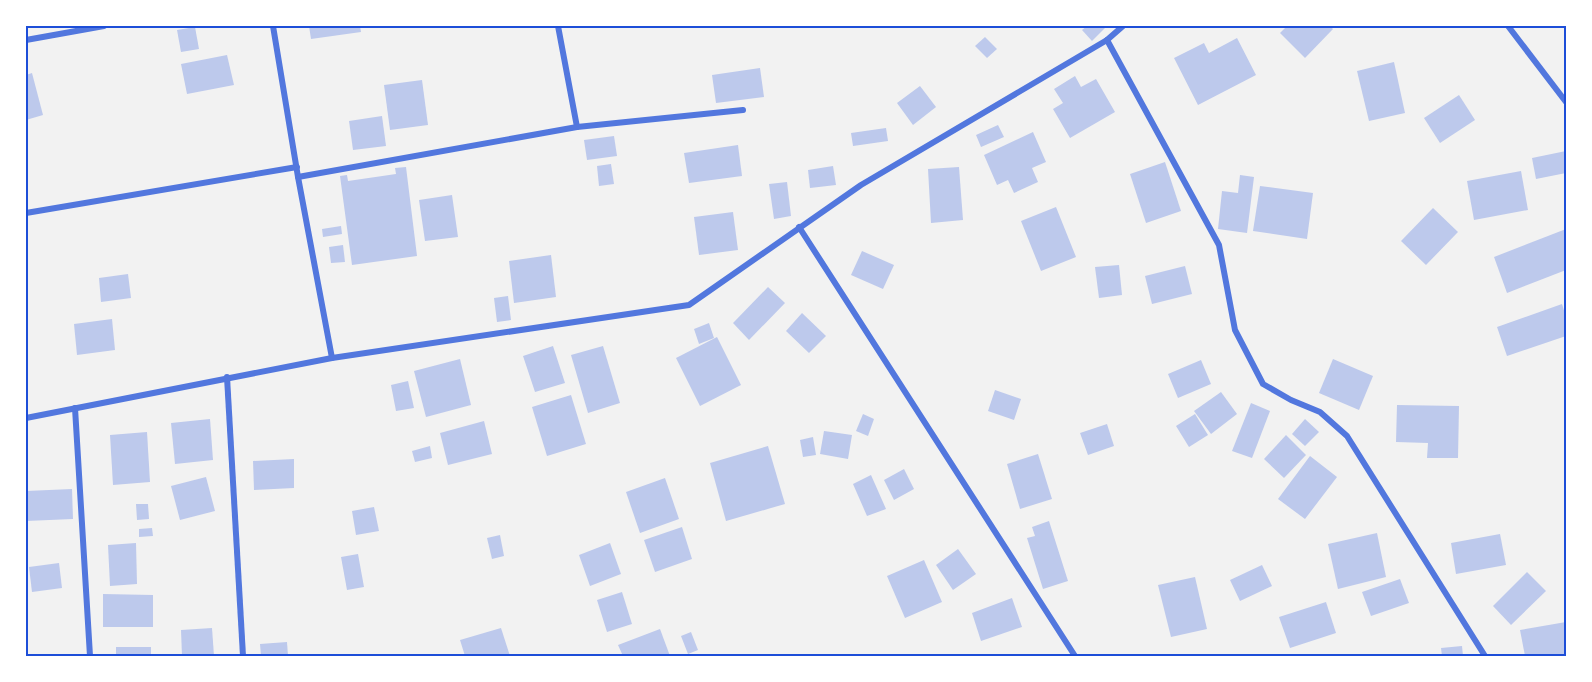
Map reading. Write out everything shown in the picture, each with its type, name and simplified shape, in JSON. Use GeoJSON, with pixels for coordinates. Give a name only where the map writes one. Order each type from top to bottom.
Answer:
{"type":"FeatureCollection","features":[{"type":"Feature","properties":{"kind":"street"},"geometry":{"type":"LineString","coordinates":[[26,40],[104,26]]}},
{"type":"Feature","properties":{"kind":"street"},"geometry":{"type":"LineString","coordinates":[[273,26],[298,177],[332,358]]}},
{"type":"Feature","properties":{"kind":"street"},"geometry":{"type":"LineString","coordinates":[[558,26],[576,127]]}},
{"type":"Feature","properties":{"kind":"street"},"geometry":{"type":"LineString","coordinates":[[26,418],[332,358],[689,305],[861,185],[1107,40],[1123,26]]}},
{"type":"Feature","properties":{"kind":"street"},"geometry":{"type":"LineString","coordinates":[[1508,26],[1566,102]]}},
{"type":"Feature","properties":{"kind":"street"},"geometry":{"type":"LineString","coordinates":[[1107,40],[1220,245],[1235,330],[1263,384],[1291,400],[1320,412],[1347,436],[1485,657]]}},
{"type":"Feature","properties":{"kind":"street"},"geometry":{"type":"LineString","coordinates":[[298,177],[576,127],[743,110]]}},
{"type":"Feature","properties":{"kind":"street"},"geometry":{"type":"LineString","coordinates":[[26,213],[297,167]]}},
{"type":"Feature","properties":{"kind":"street"},"geometry":{"type":"LineString","coordinates":[[799,227],[1075,657]]}},
{"type":"Feature","properties":{"kind":"street"},"geometry":{"type":"LineString","coordinates":[[227,377],[243,657]]}},
{"type":"Feature","properties":{"kind":"street"},"geometry":{"type":"LineString","coordinates":[[75,408],[90,657]]}},
{"type":"Feature","properties":{"kind":"building"},"geometry":{"type":"Polygon","coordinates":[[[309,26],[360,26],[361,32],[311,39],[309,26]]]}},
{"type":"Feature","properties":{"kind":"building"},"geometry":{"type":"Polygon","coordinates":[[[1087,26],[1107,26],[1092,41],[1082,30],[1087,26]]]}},
{"type":"Feature","properties":{"kind":"building"},"geometry":{"type":"Polygon","coordinates":[[[1287,26],[1330,26],[1333,29],[1305,58],[1280,33],[1287,26]]]}},
{"type":"Feature","properties":{"kind":"building"},"geometry":{"type":"Polygon","coordinates":[[[195,27],[199,49],[181,52],[177,30],[195,27]]]}},
{"type":"Feature","properties":{"kind":"building"},"geometry":{"type":"Polygon","coordinates":[[[985,37],[997,49],[987,58],[975,46],[985,37]]]}},
{"type":"Feature","properties":{"kind":"building"},"geometry":{"type":"Polygon","coordinates":[[[1237,38],[1256,75],[1198,105],[1174,58],[1204,43],[1209,53],[1237,38]]]}},
{"type":"Feature","properties":{"kind":"building"},"geometry":{"type":"Polygon","coordinates":[[[227,55],[234,85],[187,94],[181,64],[227,55]]]}},
{"type":"Feature","properties":{"kind":"building"},"geometry":{"type":"Polygon","coordinates":[[[1394,62],[1405,113],[1369,121],[1357,71],[1394,62]]]}},
{"type":"Feature","properties":{"kind":"building"},"geometry":{"type":"Polygon","coordinates":[[[760,68],[764,97],[716,103],[712,75],[760,68]]]}},
{"type":"Feature","properties":{"kind":"building"},"geometry":{"type":"Polygon","coordinates":[[[32,73],[43,115],[26,120],[26,75],[32,73]]]}},
{"type":"Feature","properties":{"kind":"building"},"geometry":{"type":"Polygon","coordinates":[[[1075,76],[1081,87],[1096,79],[1115,112],[1070,138],[1053,109],[1063,103],[1054,89],[1075,76]]]}},
{"type":"Feature","properties":{"kind":"building"},"geometry":{"type":"Polygon","coordinates":[[[422,80],[428,125],[390,130],[384,85],[422,80]]]}},
{"type":"Feature","properties":{"kind":"building"},"geometry":{"type":"Polygon","coordinates":[[[920,86],[936,107],[913,125],[897,103],[920,86]]]}},
{"type":"Feature","properties":{"kind":"building"},"geometry":{"type":"Polygon","coordinates":[[[1459,95],[1475,120],[1440,143],[1424,118],[1459,95]]]}},
{"type":"Feature","properties":{"kind":"building"},"geometry":{"type":"Polygon","coordinates":[[[382,116],[386,146],[353,150],[349,121],[382,116]]]}},
{"type":"Feature","properties":{"kind":"building"},"geometry":{"type":"Polygon","coordinates":[[[998,125],[1004,137],[981,147],[976,135],[998,125]]]}},
{"type":"Feature","properties":{"kind":"building"},"geometry":{"type":"Polygon","coordinates":[[[886,128],[888,141],[853,146],[851,133],[886,128]]]}},
{"type":"Feature","properties":{"kind":"building"},"geometry":{"type":"Polygon","coordinates":[[[1033,132],[1046,162],[1032,168],[1038,182],[1014,193],[1008,180],[997,185],[984,155],[1033,132]]]}},
{"type":"Feature","properties":{"kind":"building"},"geometry":{"type":"Polygon","coordinates":[[[614,136],[617,156],[587,160],[584,140],[614,136]]]}},
{"type":"Feature","properties":{"kind":"building"},"geometry":{"type":"Polygon","coordinates":[[[738,145],[742,176],[689,183],[684,153],[738,145]]]}},
{"type":"Feature","properties":{"kind":"building"},"geometry":{"type":"Polygon","coordinates":[[[1566,151],[1566,173],[1536,179],[1532,158],[1566,151]]]}},
{"type":"Feature","properties":{"kind":"building"},"geometry":{"type":"Polygon","coordinates":[[[1165,162],[1181,211],[1146,223],[1130,174],[1165,162]]]}},
{"type":"Feature","properties":{"kind":"building"},"geometry":{"type":"Polygon","coordinates":[[[611,164],[614,184],[599,186],[597,166],[611,164]]]}},
{"type":"Feature","properties":{"kind":"building"},"geometry":{"type":"Polygon","coordinates":[[[833,166],[836,185],[810,188],[808,170],[833,166]]]}},
{"type":"Feature","properties":{"kind":"building"},"geometry":{"type":"Polygon","coordinates":[[[406,167],[417,256],[352,265],[340,176],[347,175],[348,181],[396,174],[395,168],[406,167]]]}},
{"type":"Feature","properties":{"kind":"building"},"geometry":{"type":"Polygon","coordinates":[[[959,167],[963,220],[931,223],[928,169],[959,167]]]}},
{"type":"Feature","properties":{"kind":"building"},"geometry":{"type":"Polygon","coordinates":[[[1521,171],[1528,210],[1474,220],[1467,181],[1521,171]]]}},
{"type":"Feature","properties":{"kind":"building"},"geometry":{"type":"Polygon","coordinates":[[[1240,175],[1254,177],[1247,233],[1218,229],[1222,191],[1238,193],[1240,175]]]}},
{"type":"Feature","properties":{"kind":"building"},"geometry":{"type":"Polygon","coordinates":[[[787,182],[791,216],[774,219],[769,184],[787,182]]]}},
{"type":"Feature","properties":{"kind":"building"},"geometry":{"type":"Polygon","coordinates":[[[1260,186],[1313,193],[1307,239],[1253,231],[1260,186]]]}},
{"type":"Feature","properties":{"kind":"building"},"geometry":{"type":"Polygon","coordinates":[[[452,195],[458,237],[425,241],[419,200],[452,195]]]}},
{"type":"Feature","properties":{"kind":"building"},"geometry":{"type":"Polygon","coordinates":[[[1056,207],[1076,257],[1041,271],[1021,221],[1056,207]]]}},
{"type":"Feature","properties":{"kind":"building"},"geometry":{"type":"Polygon","coordinates":[[[1433,208],[1458,232],[1426,265],[1401,241],[1433,208]]]}},
{"type":"Feature","properties":{"kind":"building"},"geometry":{"type":"Polygon","coordinates":[[[733,212],[738,250],[699,255],[694,217],[733,212]]]}},
{"type":"Feature","properties":{"kind":"building"},"geometry":{"type":"Polygon","coordinates":[[[341,226],[342,234],[323,237],[322,229],[341,226]]]}},
{"type":"Feature","properties":{"kind":"building"},"geometry":{"type":"Polygon","coordinates":[[[1566,229],[1566,270],[1507,293],[1494,257],[1566,229]]]}},
{"type":"Feature","properties":{"kind":"building"},"geometry":{"type":"Polygon","coordinates":[[[343,245],[345,262],[331,263],[329,247],[343,245]]]}},
{"type":"Feature","properties":{"kind":"building"},"geometry":{"type":"Polygon","coordinates":[[[862,251],[894,265],[883,289],[851,275],[862,251]]]}},
{"type":"Feature","properties":{"kind":"building"},"geometry":{"type":"Polygon","coordinates":[[[551,255],[556,297],[514,303],[509,261],[551,255]]]}},
{"type":"Feature","properties":{"kind":"building"},"geometry":{"type":"Polygon","coordinates":[[[1119,265],[1122,295],[1099,298],[1095,267],[1119,265]]]}},
{"type":"Feature","properties":{"kind":"building"},"geometry":{"type":"Polygon","coordinates":[[[1185,266],[1192,294],[1152,304],[1145,276],[1185,266]]]}},
{"type":"Feature","properties":{"kind":"building"},"geometry":{"type":"Polygon","coordinates":[[[128,274],[131,298],[101,302],[99,278],[128,274]]]}},
{"type":"Feature","properties":{"kind":"building"},"geometry":{"type":"Polygon","coordinates":[[[768,287],[785,303],[749,340],[733,323],[768,287]]]}},
{"type":"Feature","properties":{"kind":"building"},"geometry":{"type":"Polygon","coordinates":[[[508,296],[511,320],[497,322],[494,298],[508,296]]]}},
{"type":"Feature","properties":{"kind":"building"},"geometry":{"type":"Polygon","coordinates":[[[1562,304],[1566,317],[1566,336],[1507,356],[1497,327],[1562,304]]]}},
{"type":"Feature","properties":{"kind":"building"},"geometry":{"type":"Polygon","coordinates":[[[802,313],[826,336],[809,353],[786,331],[802,313]]]}},
{"type":"Feature","properties":{"kind":"building"},"geometry":{"type":"Polygon","coordinates":[[[112,319],[115,350],[77,355],[74,324],[112,319]]]}},
{"type":"Feature","properties":{"kind":"building"},"geometry":{"type":"Polygon","coordinates":[[[709,323],[714,338],[699,344],[694,329],[709,323]]]}},
{"type":"Feature","properties":{"kind":"building"},"geometry":{"type":"Polygon","coordinates":[[[717,337],[741,385],[700,406],[676,358],[717,337]]]}},
{"type":"Feature","properties":{"kind":"building"},"geometry":{"type":"Polygon","coordinates":[[[553,346],[565,383],[535,392],[523,356],[553,346]]]}},
{"type":"Feature","properties":{"kind":"building"},"geometry":{"type":"Polygon","coordinates":[[[603,346],[620,403],[588,413],[571,355],[603,346]]]}},
{"type":"Feature","properties":{"kind":"building"},"geometry":{"type":"Polygon","coordinates":[[[460,359],[471,405],[426,417],[414,371],[460,359]]]}},
{"type":"Feature","properties":{"kind":"building"},"geometry":{"type":"Polygon","coordinates":[[[1333,359],[1373,376],[1359,410],[1319,393],[1333,359]]]}},
{"type":"Feature","properties":{"kind":"building"},"geometry":{"type":"Polygon","coordinates":[[[1201,360],[1211,384],[1178,398],[1168,374],[1201,360]]]}},
{"type":"Feature","properties":{"kind":"building"},"geometry":{"type":"Polygon","coordinates":[[[408,381],[414,408],[396,411],[391,385],[408,381]]]}},
{"type":"Feature","properties":{"kind":"building"},"geometry":{"type":"Polygon","coordinates":[[[995,390],[1021,399],[1014,420],[988,411],[995,390]]]}},
{"type":"Feature","properties":{"kind":"building"},"geometry":{"type":"Polygon","coordinates":[[[1221,392],[1237,414],[1211,434],[1194,411],[1221,392]]]}},
{"type":"Feature","properties":{"kind":"building"},"geometry":{"type":"Polygon","coordinates":[[[571,395],[586,444],[547,456],[532,407],[571,395]]]}},
{"type":"Feature","properties":{"kind":"building"},"geometry":{"type":"Polygon","coordinates":[[[1251,403],[1270,411],[1252,458],[1232,451],[1251,403]]]}},
{"type":"Feature","properties":{"kind":"building"},"geometry":{"type":"Polygon","coordinates":[[[1397,405],[1459,406],[1458,458],[1427,458],[1428,443],[1396,442],[1397,405]]]}},
{"type":"Feature","properties":{"kind":"building"},"geometry":{"type":"Polygon","coordinates":[[[863,414],[874,419],[868,436],[856,431],[863,414]]]}},
{"type":"Feature","properties":{"kind":"building"},"geometry":{"type":"Polygon","coordinates":[[[1195,414],[1208,435],[1189,447],[1176,426],[1195,414]]]}},
{"type":"Feature","properties":{"kind":"building"},"geometry":{"type":"Polygon","coordinates":[[[210,419],[213,460],[175,464],[171,423],[210,419]]]}},
{"type":"Feature","properties":{"kind":"building"},"geometry":{"type":"Polygon","coordinates":[[[1305,419],[1319,432],[1305,446],[1292,434],[1305,419]]]}},
{"type":"Feature","properties":{"kind":"building"},"geometry":{"type":"Polygon","coordinates":[[[484,421],[492,454],[448,465],[440,433],[484,421]]]}},
{"type":"Feature","properties":{"kind":"building"},"geometry":{"type":"Polygon","coordinates":[[[1107,424],[1114,446],[1088,455],[1080,433],[1107,424]]]}},
{"type":"Feature","properties":{"kind":"building"},"geometry":{"type":"Polygon","coordinates":[[[824,431],[852,435],[848,459],[820,454],[824,431]]]}},
{"type":"Feature","properties":{"kind":"building"},"geometry":{"type":"Polygon","coordinates":[[[147,432],[150,482],[113,485],[110,435],[147,432]]]}},
{"type":"Feature","properties":{"kind":"building"},"geometry":{"type":"Polygon","coordinates":[[[1286,435],[1306,455],[1284,478],[1264,459],[1286,435]]]}},
{"type":"Feature","properties":{"kind":"building"},"geometry":{"type":"Polygon","coordinates":[[[813,437],[816,455],[803,457],[800,440],[813,437]]]}},
{"type":"Feature","properties":{"kind":"building"},"geometry":{"type":"Polygon","coordinates":[[[430,446],[432,458],[415,462],[412,451],[430,446]]]}},
{"type":"Feature","properties":{"kind":"building"},"geometry":{"type":"Polygon","coordinates":[[[768,446],[785,504],[726,521],[710,463],[768,446]]]}},
{"type":"Feature","properties":{"kind":"building"},"geometry":{"type":"Polygon","coordinates":[[[1038,454],[1052,499],[1020,509],[1007,464],[1038,454]]]}},
{"type":"Feature","properties":{"kind":"building"},"geometry":{"type":"Polygon","coordinates":[[[1310,456],[1337,477],[1305,519],[1278,499],[1310,456]]]}},
{"type":"Feature","properties":{"kind":"building"},"geometry":{"type":"Polygon","coordinates":[[[294,459],[294,488],[254,490],[253,461],[294,459]]]}},
{"type":"Feature","properties":{"kind":"building"},"geometry":{"type":"Polygon","coordinates":[[[904,469],[914,489],[894,500],[884,480],[904,469]]]}},
{"type":"Feature","properties":{"kind":"building"},"geometry":{"type":"Polygon","coordinates":[[[871,475],[886,509],[867,516],[853,484],[871,475]]]}},
{"type":"Feature","properties":{"kind":"building"},"geometry":{"type":"Polygon","coordinates":[[[206,477],[215,511],[180,520],[171,486],[206,477]]]}},
{"type":"Feature","properties":{"kind":"building"},"geometry":{"type":"Polygon","coordinates":[[[665,478],[679,519],[640,533],[626,492],[665,478]]]}},
{"type":"Feature","properties":{"kind":"building"},"geometry":{"type":"Polygon","coordinates":[[[72,489],[73,519],[26,521],[26,491],[72,489]]]}},
{"type":"Feature","properties":{"kind":"building"},"geometry":{"type":"Polygon","coordinates":[[[136,504],[148,504],[149,519],[137,520],[136,504]]]}},
{"type":"Feature","properties":{"kind":"building"},"geometry":{"type":"Polygon","coordinates":[[[374,507],[379,531],[356,535],[352,511],[374,507]]]}},
{"type":"Feature","properties":{"kind":"building"},"geometry":{"type":"Polygon","coordinates":[[[1049,521],[1068,581],[1043,589],[1027,538],[1035,536],[1032,527],[1049,521]]]}},
{"type":"Feature","properties":{"kind":"building"},"geometry":{"type":"Polygon","coordinates":[[[682,527],[692,559],[655,572],[644,540],[682,527]]]}},
{"type":"Feature","properties":{"kind":"building"},"geometry":{"type":"Polygon","coordinates":[[[152,528],[153,536],[139,537],[139,529],[152,528]]]}},
{"type":"Feature","properties":{"kind":"building"},"geometry":{"type":"Polygon","coordinates":[[[1377,533],[1386,577],[1338,589],[1328,544],[1377,533]]]}},
{"type":"Feature","properties":{"kind":"building"},"geometry":{"type":"Polygon","coordinates":[[[1500,534],[1506,565],[1456,574],[1451,543],[1500,534]]]}},
{"type":"Feature","properties":{"kind":"building"},"geometry":{"type":"Polygon","coordinates":[[[500,535],[504,556],[492,559],[487,538],[500,535]]]}},
{"type":"Feature","properties":{"kind":"building"},"geometry":{"type":"Polygon","coordinates":[[[136,543],[137,584],[110,586],[108,545],[136,543]]]}},
{"type":"Feature","properties":{"kind":"building"},"geometry":{"type":"Polygon","coordinates":[[[610,543],[621,574],[590,586],[579,555],[610,543]]]}},
{"type":"Feature","properties":{"kind":"building"},"geometry":{"type":"Polygon","coordinates":[[[958,549],[976,574],[953,590],[936,565],[958,549]]]}},
{"type":"Feature","properties":{"kind":"building"},"geometry":{"type":"Polygon","coordinates":[[[358,554],[364,587],[347,590],[341,557],[358,554]]]}},
{"type":"Feature","properties":{"kind":"building"},"geometry":{"type":"Polygon","coordinates":[[[924,560],[942,602],[905,618],[887,576],[924,560]]]}},
{"type":"Feature","properties":{"kind":"building"},"geometry":{"type":"Polygon","coordinates":[[[59,563],[62,588],[32,592],[29,567],[59,563]]]}},
{"type":"Feature","properties":{"kind":"building"},"geometry":{"type":"Polygon","coordinates":[[[1262,565],[1272,586],[1240,601],[1230,580],[1262,565]]]}},
{"type":"Feature","properties":{"kind":"building"},"geometry":{"type":"Polygon","coordinates":[[[1527,572],[1546,591],[1511,625],[1493,606],[1527,572]]]}},
{"type":"Feature","properties":{"kind":"building"},"geometry":{"type":"Polygon","coordinates":[[[1195,577],[1207,629],[1171,637],[1158,585],[1195,577]]]}},
{"type":"Feature","properties":{"kind":"building"},"geometry":{"type":"Polygon","coordinates":[[[1400,579],[1409,603],[1371,616],[1362,592],[1400,579]]]}},
{"type":"Feature","properties":{"kind":"building"},"geometry":{"type":"Polygon","coordinates":[[[622,592],[632,624],[607,632],[597,600],[622,592]]]}},
{"type":"Feature","properties":{"kind":"building"},"geometry":{"type":"Polygon","coordinates":[[[103,594],[153,595],[153,627],[103,627],[103,594]]]}},
{"type":"Feature","properties":{"kind":"building"},"geometry":{"type":"Polygon","coordinates":[[[1012,598],[1022,627],[981,641],[972,613],[1012,598]]]}},
{"type":"Feature","properties":{"kind":"building"},"geometry":{"type":"Polygon","coordinates":[[[1326,602],[1336,633],[1290,648],[1279,617],[1326,602]]]}},
{"type":"Feature","properties":{"kind":"building"},"geometry":{"type":"Polygon","coordinates":[[[1566,622],[1566,656],[1525,656],[1520,630],[1566,622]]]}},
{"type":"Feature","properties":{"kind":"building"},"geometry":{"type":"Polygon","coordinates":[[[212,628],[214,656],[182,656],[181,630],[212,628]]]}},
{"type":"Feature","properties":{"kind":"building"},"geometry":{"type":"Polygon","coordinates":[[[501,628],[510,656],[465,656],[460,640],[501,628]]]}},
{"type":"Feature","properties":{"kind":"building"},"geometry":{"type":"Polygon","coordinates":[[[660,629],[670,656],[623,656],[618,645],[660,629]]]}},
{"type":"Feature","properties":{"kind":"building"},"geometry":{"type":"Polygon","coordinates":[[[691,632],[698,650],[688,654],[681,636],[691,632]]]}},
{"type":"Feature","properties":{"kind":"building"},"geometry":{"type":"Polygon","coordinates":[[[287,642],[288,656],[261,656],[260,644],[287,642]]]}},
{"type":"Feature","properties":{"kind":"building"},"geometry":{"type":"Polygon","coordinates":[[[1462,646],[1463,656],[1442,656],[1441,648],[1462,646]]]}},
{"type":"Feature","properties":{"kind":"building"},"geometry":{"type":"Polygon","coordinates":[[[116,647],[151,647],[151,656],[116,656],[116,647]]]}}]}
